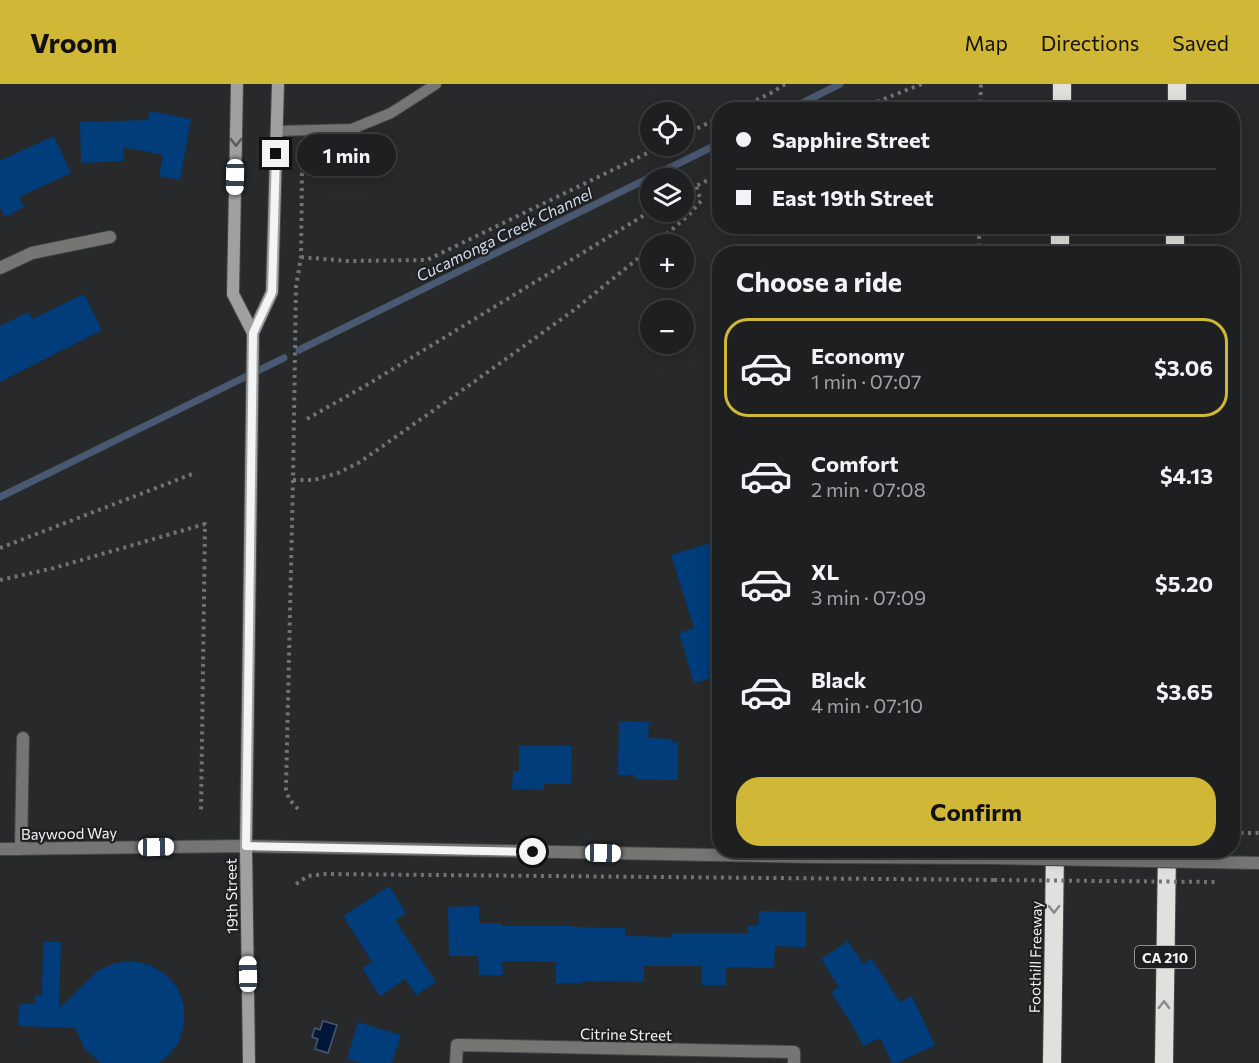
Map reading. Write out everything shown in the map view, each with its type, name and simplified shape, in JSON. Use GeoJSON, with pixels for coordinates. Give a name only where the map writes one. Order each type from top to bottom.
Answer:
{"type":"FeatureCollection","features":[{"type":"Feature","properties":{"kind":"highway"},"geometry":{"type":"LineString","coordinates":[[1062,84],[1062,102]]}},
{"type":"Feature","properties":{"kind":"highway"},"geometry":{"type":"LineString","coordinates":[[1177,84],[1177,102]]}},
{"type":"Feature","properties":{"kind":"highway","name":"Foothill Freeway"},"geometry":{"type":"LineString","coordinates":[[1053,1063],[1054,858]]}},
{"type":"Feature","properties":{"kind":"highway","name":"CA 210"},"geometry":{"type":"LineString","coordinates":[[1164,1063],[1167,858]]}},
{"type":"Feature","properties":{"kind":"main road"},"geometry":{"type":"LineString","coordinates":[[237,84],[233,294],[253,333]]}},
{"type":"Feature","properties":{"kind":"main road"},"geometry":{"type":"LineString","coordinates":[[253,333],[272,292],[278,84]]}},
{"type":"Feature","properties":{"kind":"main road","name":"19th Street"},"geometry":{"type":"LineString","coordinates":[[249,1063],[246,846],[253,333]]}},
{"type":"Feature","properties":{"kind":"street"},"geometry":{"type":"LineString","coordinates":[[0,268],[32,253],[110,237]]}},
{"type":"Feature","properties":{"kind":"street"},"geometry":{"type":"LineString","coordinates":[[21,849],[23,738]]}},
{"type":"Feature","properties":{"kind":"street","name":"Baywood Way"},"geometry":{"type":"LineString","coordinates":[[0,849],[246,846],[712,853]]}},
{"type":"Feature","properties":{"kind":"street","name":"Baywood Way"},"geometry":{"type":"LineString","coordinates":[[994,858],[1259,863]]}},
{"type":"Feature","properties":{"kind":"street","name":"Citrine Street"},"geometry":{"type":"LineString","coordinates":[[456,1063],[457,1045],[794,1058]]}},
{"type":"Feature","properties":{"kind":"lane"},"geometry":{"type":"LineString","coordinates":[[277,131],[352,129],[390,113],[436,84]]}},
{"type":"Feature","properties":{"kind":"path"},"geometry":{"type":"LineString","coordinates":[[752,102],[785,84]]}},
{"type":"Feature","properties":{"kind":"path"},"geometry":{"type":"LineString","coordinates":[[876,102],[921,84]]}},
{"type":"Feature","properties":{"kind":"path"},"geometry":{"type":"LineString","coordinates":[[980,102],[981,84]]}},
{"type":"Feature","properties":{"kind":"path"},"geometry":{"type":"LineString","coordinates":[[694,130],[712,121]]}},
{"type":"Feature","properties":{"kind":"path"},"geometry":{"type":"LineString","coordinates":[[301,257],[347,261],[427,260],[641,156]]}},
{"type":"Feature","properties":{"kind":"path"},"geometry":{"type":"LineString","coordinates":[[298,809],[289,799],[286,789],[296,287],[301,257],[302,174],[308,158]]}},
{"type":"Feature","properties":{"kind":"path"},"geometry":{"type":"LineString","coordinates":[[667,234],[701,201],[696,186],[712,178]]}},
{"type":"Feature","properties":{"kind":"path"},"geometry":{"type":"LineString","coordinates":[[307,419],[640,218]]}},
{"type":"Feature","properties":{"kind":"path"},"geometry":{"type":"LineString","coordinates":[[293,480],[314,480],[338,473],[360,462],[565,317],[640,257]]}},
{"type":"Feature","properties":{"kind":"path"},"geometry":{"type":"LineString","coordinates":[[0,548],[195,473]]}},
{"type":"Feature","properties":{"kind":"path"},"geometry":{"type":"LineString","coordinates":[[0,580],[54,568],[205,524],[201,812]]}},
{"type":"Feature","properties":{"kind":"path"},"geometry":{"type":"LineString","coordinates":[[1240,833],[1259,833]]}},
{"type":"Feature","properties":{"kind":"path"},"geometry":{"type":"LineString","coordinates":[[296,884],[308,876],[326,874],[1224,882]]}},
{"type":"Feature","properties":{"kind":"water"},"geometry":{"type":"Polygon","coordinates":[[[323,1021],[337,1025],[328,1053],[315,1049],[318,1039],[312,1037],[315,1028],[320,1030],[323,1021]]]}},
{"type":"Feature","properties":{"kind":"building"},"geometry":{"type":"Polygon","coordinates":[[[150,111],[191,119],[180,180],[159,176],[163,155],[123,147],[124,161],[81,163],[80,122],[148,120],[150,111]]]}},
{"type":"Feature","properties":{"kind":"building"},"geometry":{"type":"Polygon","coordinates":[[[54,136],[71,173],[19,197],[24,207],[5,217],[0,207],[0,159],[54,136]]]}},
{"type":"Feature","properties":{"kind":"building"},"geometry":{"type":"Polygon","coordinates":[[[84,294],[102,330],[0,382],[0,326],[28,312],[32,319],[84,294]]]}},
{"type":"Feature","properties":{"kind":"building"},"geometry":{"type":"Polygon","coordinates":[[[712,543],[712,678],[694,683],[679,633],[694,628],[671,555],[712,543]]]}},
{"type":"Feature","properties":{"kind":"building"},"geometry":{"type":"Polygon","coordinates":[[[619,721],[649,722],[648,738],[672,739],[672,742],[678,742],[678,780],[635,779],[635,775],[618,775],[619,721]]]}},
{"type":"Feature","properties":{"kind":"building"},"geometry":{"type":"Polygon","coordinates":[[[519,746],[572,746],[571,784],[544,784],[544,790],[512,789],[513,771],[519,771],[519,746]]]}},
{"type":"Feature","properties":{"kind":"building"},"geometry":{"type":"Polygon","coordinates":[[[389,886],[406,913],[395,920],[436,982],[416,995],[405,979],[380,996],[362,968],[372,962],[343,916],[389,886]]]}},
{"type":"Feature","properties":{"kind":"building"},"geometry":{"type":"Polygon","coordinates":[[[479,906],[479,923],[502,923],[502,926],[625,928],[625,936],[672,937],[672,933],[748,933],[748,926],[758,926],[759,911],[806,912],[806,947],[775,946],[774,968],[726,967],[726,985],[702,985],[702,966],[644,966],[644,982],[556,983],[556,962],[502,961],[503,975],[479,975],[478,956],[449,956],[448,907],[479,906]]]}},
{"type":"Feature","properties":{"kind":"building"},"geometry":{"type":"Polygon","coordinates":[[[848,941],[863,964],[871,958],[900,1002],[912,996],[935,1045],[897,1063],[892,1063],[880,1038],[863,1046],[831,992],[839,987],[821,959],[848,941]]]}},
{"type":"Feature","properties":{"kind":"building"},"geometry":{"type":"Polygon","coordinates":[[[43,942],[61,942],[59,1008],[99,970],[115,963],[133,961],[150,965],[165,974],[177,987],[184,1005],[184,1024],[179,1042],[167,1057],[158,1063],[101,1063],[85,1049],[75,1028],[18,1026],[19,1004],[35,1004],[35,995],[42,996],[43,942]]]}},
{"type":"Feature","properties":{"kind":"building"},"geometry":{"type":"Polygon","coordinates":[[[358,1022],[401,1035],[392,1063],[361,1063],[347,1059],[358,1022]]]}},
{"type":"Feature","properties":{"kind":"waterway","name":"Cucamonga Creek Channel"},"geometry":{"type":"LineString","coordinates":[[804,102],[840,84]]}},
{"type":"Feature","properties":{"kind":"waterway","name":"Cucamonga Creek Channel"},"geometry":{"type":"LineString","coordinates":[[299,350],[712,147]]}},
{"type":"Feature","properties":{"kind":"waterway","name":"Cucamonga Creek Channel"},"geometry":{"type":"LineString","coordinates":[[0,497],[284,358]]}},
{"type":"Feature","properties":{"kind":"route"},"geometry":{"type":"LineString","coordinates":[[276,154],[272,292],[253,333],[246,846],[533,852]]}}]}
